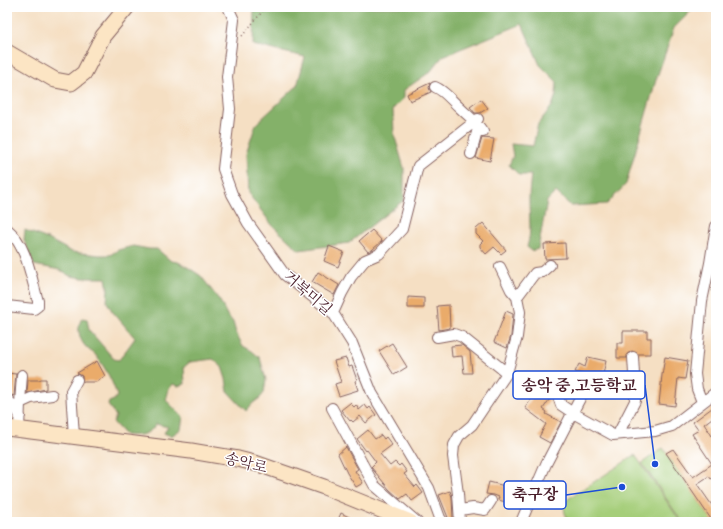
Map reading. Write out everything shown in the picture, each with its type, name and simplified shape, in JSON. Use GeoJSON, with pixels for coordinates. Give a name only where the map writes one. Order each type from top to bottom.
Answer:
{"type":"FeatureCollection","features":[{"type":"Feature","properties":{"kind":"main road"},"geometry":{"type":"LineString","coordinates":[[7,52],[55,80],[71,83],[84,73],[103,36],[127,7]]}},
{"type":"Feature","properties":{"kind":"main road"},"geometry":{"type":"LineString","coordinates":[[13,427],[203,456],[245,465],[344,499],[401,522]]}},
{"type":"Feature","properties":{"kind":"main road","name":"송악로"},"geometry":{"type":"LineString","coordinates":[[13,427],[191,450],[258,464],[324,487],[410,522]]}},
{"type":"Feature","properties":{"kind":"street","name":"거북미길"},"geometry":{"type":"LineString","coordinates":[[228,7],[234,20],[227,77],[230,109],[223,169],[232,194],[248,223],[285,275],[333,313],[352,343],[372,393],[429,488],[440,518],[443,522]]}},
{"type":"Feature","properties":{"kind":"street"},"geometry":{"type":"LineString","coordinates":[[435,87],[444,92],[460,108],[477,120],[483,132],[477,132],[471,154]]}},
{"type":"Feature","properties":{"kind":"street"},"geometry":{"type":"LineString","coordinates":[[333,313],[342,292],[351,277],[365,260],[379,254],[402,230],[418,166],[477,120]]}},
{"type":"Feature","properties":{"kind":"street"},"geometry":{"type":"LineString","coordinates":[[702,402],[697,390],[695,374],[702,301],[716,226]]}},
{"type":"Feature","properties":{"kind":"street"},"geometry":{"type":"LineString","coordinates":[[7,229],[15,237],[26,258],[38,301],[38,306],[34,309],[7,306]]}},
{"type":"Feature","properties":{"kind":"street"},"geometry":{"type":"LineString","coordinates":[[517,297],[535,273],[542,272],[550,265]]}},
{"type":"Feature","properties":{"kind":"street"},"geometry":{"type":"LineString","coordinates":[[460,522],[460,510],[453,456],[454,445],[459,436],[472,425],[507,373],[517,337],[520,312],[517,297],[510,290],[500,267]]}},
{"type":"Feature","properties":{"kind":"street"},"geometry":{"type":"LineString","coordinates":[[437,338],[454,334],[462,337],[507,373]]}},
{"type":"Feature","properties":{"kind":"street"},"geometry":{"type":"LineString","coordinates":[[618,434],[635,402],[633,357]]}},
{"type":"Feature","properties":{"kind":"street"},"geometry":{"type":"LineString","coordinates":[[13,427],[20,403],[22,375]]}},
{"type":"Feature","properties":{"kind":"street"},"geometry":{"type":"LineString","coordinates":[[74,436],[71,391],[77,380]]}},
{"type":"Feature","properties":{"kind":"street"},"geometry":{"type":"LineString","coordinates":[[521,522],[546,464],[588,383]]}},
{"type":"Feature","properties":{"kind":"street"},"geometry":{"type":"LineString","coordinates":[[556,391],[561,404],[573,413],[613,434],[655,431],[672,426],[716,392]]}},
{"type":"Feature","properties":{"kind":"street"},"geometry":{"type":"LineString","coordinates":[[20,403],[31,398],[52,395]]}},
{"type":"Feature","properties":{"kind":"street"},"geometry":{"type":"LineString","coordinates":[[7,399],[15,407],[13,427]]}},
{"type":"Feature","properties":{"kind":"street"},"geometry":{"type":"LineString","coordinates":[[332,408],[374,485],[417,522]]}},
{"type":"Feature","properties":{"kind":"street"},"geometry":{"type":"LineString","coordinates":[[460,510],[472,508],[485,510],[491,501]]}},
{"type":"Feature","properties":{"kind":"path"},"geometry":{"type":"LineString","coordinates":[[231,50],[266,7]]}},
{"type":"Feature","properties":{"kind":"green space"},"geometry":{"type":"Polygon","coordinates":[[[254,7],[695,7],[674,28],[656,80],[626,184],[607,204],[571,206],[556,192],[547,201],[538,249],[532,251],[527,247],[530,230],[529,197],[531,175],[519,175],[509,165],[513,156],[511,144],[533,146],[538,124],[552,106],[556,95],[557,82],[540,65],[522,24],[443,56],[430,72],[404,90],[404,98],[393,109],[394,134],[404,168],[404,200],[349,243],[299,250],[272,225],[248,193],[246,154],[256,124],[297,86],[305,57],[253,45],[254,7]]]}},
{"type":"Feature","properties":{"kind":"green space"},"geometry":{"type":"Polygon","coordinates":[[[25,230],[50,240],[72,252],[110,255],[118,250],[133,246],[157,249],[171,261],[178,262],[201,276],[220,301],[227,315],[233,322],[236,333],[243,346],[260,358],[266,380],[264,393],[246,411],[228,392],[222,367],[213,359],[190,362],[184,367],[185,384],[178,386],[173,384],[169,389],[166,400],[183,417],[181,429],[171,436],[164,433],[168,427],[156,424],[146,433],[138,435],[125,435],[113,422],[116,416],[108,405],[109,402],[114,400],[117,396],[111,381],[96,356],[82,342],[79,334],[79,326],[82,318],[87,319],[89,330],[114,359],[119,360],[135,338],[112,311],[107,302],[108,289],[106,278],[83,278],[70,276],[60,270],[34,265],[24,240],[25,230]]]}},
{"type":"Feature","properties":{"kind":"green space"},"geometry":{"type":"Polygon","coordinates":[[[663,448],[713,522],[682,522],[642,463],[663,448]]]}},
{"type":"Feature","properties":{"kind":"green space"},"geometry":{"type":"Polygon","coordinates":[[[635,455],[681,522],[570,522],[564,511],[568,499],[635,455]]]}},
{"type":"Feature","properties":{"kind":"building"},"geometry":{"type":"Polygon","coordinates":[[[430,83],[429,88],[431,92],[410,101],[407,94],[430,83]]]}},
{"type":"Feature","properties":{"kind":"building"},"geometry":{"type":"Polygon","coordinates":[[[481,99],[488,108],[480,113],[475,113],[470,107],[481,99]]]}},
{"type":"Feature","properties":{"kind":"building"},"geometry":{"type":"Polygon","coordinates":[[[482,138],[494,139],[490,161],[476,158],[482,138]]]}},
{"type":"Feature","properties":{"kind":"building"},"geometry":{"type":"Polygon","coordinates":[[[483,223],[506,250],[501,254],[494,247],[486,254],[480,247],[480,244],[483,241],[476,234],[476,229],[483,223]]]}},
{"type":"Feature","properties":{"kind":"building"},"geometry":{"type":"Polygon","coordinates":[[[372,230],[382,241],[368,252],[359,241],[372,230]]]}},
{"type":"Feature","properties":{"kind":"building"},"geometry":{"type":"Polygon","coordinates":[[[565,243],[566,258],[545,259],[544,244],[565,243]]]}},
{"type":"Feature","properties":{"kind":"building"},"geometry":{"type":"Polygon","coordinates":[[[329,246],[344,252],[338,267],[324,261],[329,246]]]}},
{"type":"Feature","properties":{"kind":"building"},"geometry":{"type":"Polygon","coordinates":[[[318,272],[339,285],[334,295],[312,282],[318,272]]]}},
{"type":"Feature","properties":{"kind":"building"},"geometry":{"type":"Polygon","coordinates":[[[408,297],[424,298],[424,308],[408,308],[408,297]]]}},
{"type":"Feature","properties":{"kind":"building"},"geometry":{"type":"Polygon","coordinates":[[[449,305],[450,328],[439,330],[437,306],[449,305]]]}},
{"type":"Feature","properties":{"kind":"building"},"geometry":{"type":"Polygon","coordinates":[[[506,311],[513,314],[511,336],[507,348],[494,342],[506,311]]]}},
{"type":"Feature","properties":{"kind":"building"},"geometry":{"type":"Polygon","coordinates":[[[623,331],[647,331],[647,338],[651,338],[651,354],[638,354],[632,351],[627,354],[627,358],[617,358],[617,343],[623,343],[623,331]]]}},
{"type":"Feature","properties":{"kind":"building"},"geometry":{"type":"Polygon","coordinates":[[[392,343],[407,367],[394,375],[379,351],[392,343]]]}},
{"type":"Feature","properties":{"kind":"building"},"geometry":{"type":"Polygon","coordinates":[[[462,345],[470,352],[472,373],[464,373],[462,356],[452,357],[451,346],[462,345]]]}},
{"type":"Feature","properties":{"kind":"building"},"geometry":{"type":"Polygon","coordinates":[[[588,357],[606,361],[602,379],[575,372],[579,364],[585,367],[588,357]]]}},
{"type":"Feature","properties":{"kind":"building"},"geometry":{"type":"Polygon","coordinates":[[[665,357],[688,361],[685,379],[678,378],[675,406],[659,404],[665,357]]]}},
{"type":"Feature","properties":{"kind":"building"},"geometry":{"type":"Polygon","coordinates":[[[346,358],[349,367],[352,366],[357,380],[355,381],[358,390],[339,396],[335,384],[341,382],[334,361],[346,358]]]}},
{"type":"Feature","properties":{"kind":"building"},"geometry":{"type":"Polygon","coordinates":[[[97,361],[105,376],[96,382],[83,382],[82,376],[77,373],[97,361]]]}},
{"type":"Feature","properties":{"kind":"building"},"geometry":{"type":"Polygon","coordinates":[[[7,373],[16,374],[14,396],[7,393],[7,373]]]}},
{"type":"Feature","properties":{"kind":"building"},"geometry":{"type":"Polygon","coordinates":[[[46,379],[46,389],[27,393],[28,380],[46,379]]]}},
{"type":"Feature","properties":{"kind":"building"},"geometry":{"type":"Polygon","coordinates":[[[545,380],[553,385],[550,390],[551,397],[543,409],[547,412],[546,414],[561,422],[550,443],[539,437],[546,424],[525,408],[545,380]]]}},
{"type":"Feature","properties":{"kind":"building"},"geometry":{"type":"Polygon","coordinates":[[[350,403],[354,407],[356,405],[359,410],[365,405],[368,409],[370,407],[376,415],[366,423],[360,416],[353,422],[351,420],[350,421],[341,410],[350,403]]]}},
{"type":"Feature","properties":{"kind":"building"},"geometry":{"type":"Polygon","coordinates":[[[716,405],[716,415],[704,424],[716,442],[716,476],[711,479],[709,476],[697,484],[716,511],[716,522],[713,522],[666,453],[673,449],[693,477],[712,464],[692,434],[699,430],[693,422],[716,405]]]}},
{"type":"Feature","properties":{"kind":"building"},"geometry":{"type":"Polygon","coordinates":[[[368,430],[375,439],[381,435],[384,439],[386,437],[392,445],[380,454],[390,466],[395,462],[399,466],[401,464],[407,472],[404,474],[415,487],[417,485],[423,493],[412,501],[407,494],[400,499],[389,489],[371,467],[376,462],[357,439],[368,430]]]}},
{"type":"Feature","properties":{"kind":"building"},"geometry":{"type":"Polygon","coordinates":[[[346,447],[358,469],[355,471],[363,483],[356,487],[338,454],[346,447]]]}},
{"type":"Feature","properties":{"kind":"building"},"geometry":{"type":"Polygon","coordinates":[[[489,482],[513,488],[510,500],[507,499],[506,502],[498,500],[499,497],[486,494],[489,482]]]}},
{"type":"Feature","properties":{"kind":"building"},"geometry":{"type":"Polygon","coordinates":[[[450,491],[452,497],[453,519],[449,520],[439,495],[450,491]]]}},
{"type":"Feature","properties":{"kind":"building"},"geometry":{"type":"Polygon","coordinates":[[[341,513],[359,522],[337,522],[341,513]]]}},
{"type":"Feature","properties":{"kind":"place","name":"송악 중,고등학교"},"geometry":{"type":"Point","coordinates":[655,464]}},
{"type":"Feature","properties":{"kind":"place","name":"축구장"},"geometry":{"type":"Point","coordinates":[622,487]}}]}
